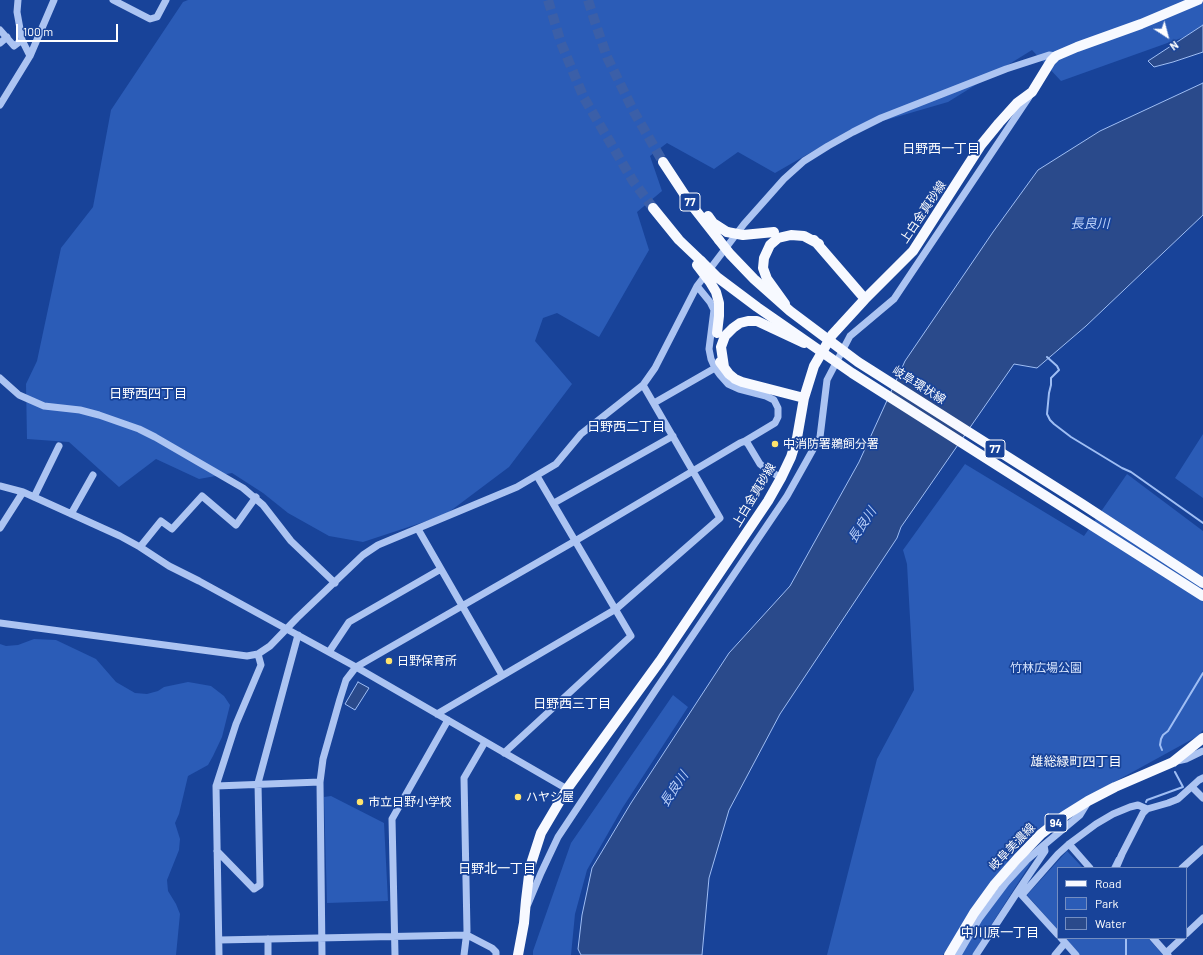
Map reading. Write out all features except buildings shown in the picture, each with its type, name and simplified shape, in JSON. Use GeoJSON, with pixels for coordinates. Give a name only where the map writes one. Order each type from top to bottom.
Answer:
{"type":"FeatureCollection","features":[{"type":"Feature","properties":{"kind":"main road"},"geometry":{"type":"LineString","coordinates":[[1056,56],[1141,24],[1198,0]]}},
{"type":"Feature","properties":{"kind":"main road","name":"上白金真砂線"},"geometry":{"type":"LineString","coordinates":[[518,955],[524,923],[530,867],[541,833],[567,789],[660,661],[768,501],[791,457],[804,398],[814,366],[832,335],[865,299],[913,251],[981,145],[1017,103],[1032,92],[1051,61],[1056,56]]}},
{"type":"Feature","properties":{"kind":"main road","name":"岐阜環状線"},"geometry":{"type":"LineString","coordinates":[[663,162],[690,203],[730,254],[790,311],[858,362],[1203,583]]}},
{"type":"Feature","properties":{"kind":"main road","name":"77"},"geometry":{"type":"LineString","coordinates":[[670,172],[713,223],[727,232],[743,235],[776,235],[797,229],[807,231],[865,299]]}},
{"type":"Feature","properties":{"kind":"main road","name":"岐阜環状線"},"geometry":{"type":"LineString","coordinates":[[653,208],[699,263],[736,292],[859,377],[1203,596]]}},
{"type":"Feature","properties":{"kind":"main road","name":"77"},"geometry":{"type":"LineString","coordinates":[[776,235],[764,258],[764,268],[767,279],[790,311]]}},
{"type":"Feature","properties":{"kind":"main road","name":"77"},"geometry":{"type":"LineString","coordinates":[[699,263],[716,292],[719,303],[721,334],[716,348],[720,367],[735,379],[742,382],[804,398]]}},
{"type":"Feature","properties":{"kind":"main road","name":"77"},"geometry":{"type":"LineString","coordinates":[[721,334],[740,323],[748,321],[757,322],[816,348]]}},
{"type":"Feature","properties":{"kind":"main road","name":"岐阜美濃線"},"geometry":{"type":"LineString","coordinates":[[949,955],[974,913],[995,884],[1017,858],[1041,834],[1064,816],[1088,801],[1115,787],[1173,762],[1203,738]]}},
{"type":"Feature","properties":{"kind":"street"},"geometry":{"type":"LineString","coordinates":[[18,0],[22,40],[30,56]]}},
{"type":"Feature","properties":{"kind":"street"},"geometry":{"type":"LineString","coordinates":[[0,105],[30,56],[54,0]]}},
{"type":"Feature","properties":{"kind":"street"},"geometry":{"type":"LineString","coordinates":[[113,0],[150,19],[157,17],[166,0]]}},
{"type":"Feature","properties":{"kind":"street"},"geometry":{"type":"LineString","coordinates":[[0,30],[14,46],[22,40]]}},
{"type":"Feature","properties":{"kind":"street"},"geometry":{"type":"LineString","coordinates":[[0,43],[6,37]]}},
{"type":"Feature","properties":{"kind":"street"},"geometry":{"type":"LineString","coordinates":[[0,623],[247,656],[258,654],[270,646],[286,628],[363,555],[378,545],[517,487],[537,476],[556,464],[581,434],[644,385],[655,368],[697,286],[744,224],[784,179],[804,161],[853,132],[881,118],[998,72],[1048,55],[1056,56]]}},
{"type":"Feature","properties":{"kind":"street"},"geometry":{"type":"LineString","coordinates":[[525,912],[558,837],[787,496],[806,463],[820,437],[827,380],[850,336],[894,299],[1032,92]]}},
{"type":"Feature","properties":{"kind":"street"},"geometry":{"type":"LineString","coordinates":[[322,955],[320,782],[323,759],[340,699],[346,680],[356,667],[775,424],[778,416],[778,408],[774,400],[728,384],[720,375],[720,367],[709,349],[714,310],[710,302],[697,286]]}},
{"type":"Feature","properties":{"kind":"street"},"geometry":{"type":"LineString","coordinates":[[654,403],[720,367]]}},
{"type":"Feature","properties":{"kind":"street"},"geometry":{"type":"LineString","coordinates":[[0,378],[20,395],[44,406],[80,410],[139,429],[243,488],[256,497],[291,541],[335,583]]}},
{"type":"Feature","properties":{"kind":"street"},"geometry":{"type":"LineString","coordinates":[[437,714],[616,609],[720,518],[644,385]]}},
{"type":"Feature","properties":{"kind":"street"},"geometry":{"type":"LineString","coordinates":[[554,503],[673,436]]}},
{"type":"Feature","properties":{"kind":"street"},"geometry":{"type":"LineString","coordinates":[[745,442],[748,444],[760,464],[781,478]]}},
{"type":"Feature","properties":{"kind":"street"},"geometry":{"type":"LineString","coordinates":[[34,497],[59,446]]}},
{"type":"Feature","properties":{"kind":"street"},"geometry":{"type":"LineString","coordinates":[[70,514],[93,474]]}},
{"type":"Feature","properties":{"kind":"street"},"geometry":{"type":"LineString","coordinates":[[504,753],[631,636],[537,476]]}},
{"type":"Feature","properties":{"kind":"street"},"geometry":{"type":"LineString","coordinates":[[0,486],[23,492],[120,536],[169,566],[330,652],[567,789]]}},
{"type":"Feature","properties":{"kind":"street"},"geometry":{"type":"LineString","coordinates":[[0,528],[23,492]]}},
{"type":"Feature","properties":{"kind":"street"},"geometry":{"type":"LineString","coordinates":[[140,547],[161,521],[172,529],[202,496],[236,525],[256,497]]}},
{"type":"Feature","properties":{"kind":"street"},"geometry":{"type":"LineString","coordinates":[[418,529],[502,675]]}},
{"type":"Feature","properties":{"kind":"street"},"geometry":{"type":"LineString","coordinates":[[330,652],[349,622],[441,569]]}},
{"type":"Feature","properties":{"kind":"street"},"geometry":{"type":"LineString","coordinates":[[217,851],[254,888],[260,885],[258,783],[298,635]]}},
{"type":"Feature","properties":{"kind":"street"},"geometry":{"type":"LineString","coordinates":[[219,955],[216,786],[236,724],[261,664],[258,654]]}},
{"type":"Feature","properties":{"kind":"street"},"geometry":{"type":"LineString","coordinates":[[395,955],[392,819],[448,720]]}},
{"type":"Feature","properties":{"kind":"street"},"geometry":{"type":"LineString","coordinates":[[464,955],[467,935],[464,778],[485,742]]}},
{"type":"Feature","properties":{"kind":"street"},"geometry":{"type":"LineString","coordinates":[[1173,762],[1203,751]]}},
{"type":"Feature","properties":{"kind":"street"},"geometry":{"type":"LineString","coordinates":[[1116,867],[1143,813],[1147,809],[1178,799],[1203,778]]}},
{"type":"Feature","properties":{"kind":"street"},"geometry":{"type":"LineString","coordinates":[[216,786],[258,783],[320,782]]}},
{"type":"Feature","properties":{"kind":"street"},"geometry":{"type":"LineString","coordinates":[[1192,787],[1203,798]]}},
{"type":"Feature","properties":{"kind":"street"},"geometry":{"type":"LineString","coordinates":[[958,955],[979,919],[1006,883],[1028,858],[1080,815],[1088,801]]}},
{"type":"Feature","properties":{"kind":"street"},"geometry":{"type":"LineString","coordinates":[[1020,893],[1069,844],[1096,824],[1113,814],[1130,807],[1138,805],[1147,809]]}},
{"type":"Feature","properties":{"kind":"street"},"geometry":{"type":"LineString","coordinates":[[976,955],[1020,893],[1045,851],[1044,844]]}},
{"type":"Feature","properties":{"kind":"street"},"geometry":{"type":"LineString","coordinates":[[1069,844],[1089,867]]}},
{"type":"Feature","properties":{"kind":"street"},"geometry":{"type":"LineString","coordinates":[[1183,867],[1203,848]]}},
{"type":"Feature","properties":{"kind":"street"},"geometry":{"type":"LineString","coordinates":[[1020,893],[1057,934]]}},
{"type":"Feature","properties":{"kind":"street"},"geometry":{"type":"LineString","coordinates":[[1187,933],[1203,918]]}},
{"type":"Feature","properties":{"kind":"street"},"geometry":{"type":"LineString","coordinates":[[219,940],[467,935],[492,948],[496,952],[496,955]]}},
{"type":"Feature","properties":{"kind":"street"},"geometry":{"type":"LineString","coordinates":[[268,939],[268,955]]}},
{"type":"Feature","properties":{"kind":"street"},"geometry":{"type":"LineString","coordinates":[[1154,939],[1167,954],[1181,939]]}},
{"type":"Feature","properties":{"kind":"street"},"geometry":{"type":"LineString","coordinates":[[1055,955],[1063,940],[1076,955]]}},
{"type":"Feature","properties":{"kind":"green space"},"geometry":{"type":"Polygon","coordinates":[[[188,0],[1203,0],[1203,25],[1187,36],[1061,81],[1032,50],[948,102],[848,131],[775,173],[738,152],[714,169],[667,143],[650,156],[662,191],[637,212],[649,250],[599,337],[557,313],[543,318],[535,341],[572,384],[509,467],[445,515],[363,542],[329,536],[288,513],[263,493],[232,473],[199,479],[156,459],[119,487],[69,442],[27,439],[26,384],[37,361],[61,248],[93,207],[111,110],[183,2],[188,0]]]}},
{"type":"Feature","properties":{"kind":"green space"},"geometry":{"type":"Polygon","coordinates":[[[1203,434],[1203,498],[1175,478],[1203,434]]]}},
{"type":"Feature","properties":{"kind":"green space","name":"竹林広場公園"},"geometry":{"type":"Polygon","coordinates":[[[965,464],[1084,536],[1127,474],[1203,531],[1203,730],[1198,736],[1078,802],[1028,836],[973,907],[943,955],[827,955],[877,759],[914,690],[907,564],[903,550],[965,464]]]}},
{"type":"Feature","properties":{"kind":"green space"},"geometry":{"type":"Polygon","coordinates":[[[34,639],[56,640],[96,659],[116,682],[135,693],[147,694],[158,691],[164,687],[188,682],[211,686],[224,696],[230,705],[222,737],[208,765],[188,776],[179,814],[175,823],[180,839],[179,850],[167,880],[168,891],[180,914],[176,955],[0,955],[0,644],[6,646],[18,645],[34,639]]]}},
{"type":"Feature","properties":{"kind":"green space"},"geometry":{"type":"Polygon","coordinates":[[[673,695],[688,707],[623,807],[587,870],[575,914],[571,955],[533,955],[533,951],[571,843],[673,695]]]}},
{"type":"Feature","properties":{"kind":"green space"},"geometry":{"type":"Polygon","coordinates":[[[331,796],[384,823],[388,901],[327,903],[324,797],[331,796]]]}},
{"type":"Feature","properties":{"kind":"green space"},"geometry":{"type":"Polygon","coordinates":[[[1067,851],[1082,867],[1057,867],[1057,929],[1027,895],[1067,851]]]}},
{"type":"Feature","properties":{"kind":"green space"},"geometry":{"type":"Polygon","coordinates":[[[1032,861],[972,955],[954,955],[1010,872],[1032,861]]]}},
{"type":"Feature","properties":{"kind":"green space"},"geometry":{"type":"Polygon","coordinates":[[[1066,939],[1149,939],[1163,955],[1080,955],[1066,939]]]}},
{"type":"Feature","properties":{"kind":"water"},"geometry":{"type":"Polygon","coordinates":[[[1203,25],[1203,52],[1154,67],[1148,61],[1203,25]]]}},
{"type":"Feature","properties":{"kind":"water","name":"長良川"},"geometry":{"type":"Polygon","coordinates":[[[1203,83],[1203,215],[1086,326],[1037,368],[1014,364],[901,527],[897,538],[780,714],[729,810],[709,878],[702,955],[581,955],[578,949],[582,915],[592,868],[631,803],[729,653],[790,586],[859,462],[905,361],[993,232],[1038,170],[1100,131],[1203,83]]]}},
{"type":"Feature","properties":{"kind":"water"},"geometry":{"type":"Polygon","coordinates":[[[358,682],[369,688],[355,710],[345,704],[358,682]]]}},
{"type":"Feature","properties":{"kind":"waterway"},"geometry":{"type":"LineString","coordinates":[[1047,357],[1057,366],[1059,370],[1051,378],[1047,414],[1050,420],[1071,437],[1131,472],[1203,523]]}},
{"type":"Feature","properties":{"kind":"waterway"},"geometry":{"type":"LineString","coordinates":[[1162,750],[1160,745],[1163,735],[1168,731],[1203,673]]}},
{"type":"Feature","properties":{"kind":"waterway"},"geometry":{"type":"LineString","coordinates":[[1146,802],[1147,800],[1183,787],[1175,772]]}},
{"type":"Feature","properties":{"kind":"waterway"},"geometry":{"type":"LineString","coordinates":[[1112,867],[1117,858]]}},
{"type":"Feature","properties":{"kind":"waterway"},"geometry":{"type":"LineString","coordinates":[[1126,939],[1126,955]]}},
{"type":"Feature","properties":{"kind":"tunnel"},"geometry":{"type":"LineString","coordinates":[[548,0],[561,43],[584,98],[633,181],[653,208]]}},
{"type":"Feature","properties":{"kind":"tunnel"},"geometry":{"type":"LineString","coordinates":[[588,0],[607,57],[634,112],[663,162]]}},
{"type":"Feature","properties":{"kind":"place","name":"中消防署鵜飼分署"},"geometry":{"type":"Point","coordinates":[775,444]}},
{"type":"Feature","properties":{"kind":"place","name":"日野保育所"},"geometry":{"type":"Point","coordinates":[389,661]}},
{"type":"Feature","properties":{"kind":"place","name":"ハヤシ屋"},"geometry":{"type":"Point","coordinates":[518,797]}},
{"type":"Feature","properties":{"kind":"place","name":"市立日野小学校"},"geometry":{"type":"Point","coordinates":[360,802]}},
{"type":"Feature","properties":{"kind":"district","name":"日野西一丁目"},"geometry":{"type":"Point","coordinates":[941,149]}},
{"type":"Feature","properties":{"kind":"district","name":"日野西四丁目"},"geometry":{"type":"Point","coordinates":[148,394]}},
{"type":"Feature","properties":{"kind":"district","name":"日野西二丁目"},"geometry":{"type":"Point","coordinates":[626,427]}},
{"type":"Feature","properties":{"kind":"district","name":"日野西三丁目"},"geometry":{"type":"Point","coordinates":[572,704]}},
{"type":"Feature","properties":{"kind":"district","name":"雄総緑町四丁目"},"geometry":{"type":"Point","coordinates":[1076,762]}},
{"type":"Feature","properties":{"kind":"district","name":"日野北一丁目"},"geometry":{"type":"Point","coordinates":[497,869]}},
{"type":"Feature","properties":{"kind":"district","name":"中川原一丁目"},"geometry":{"type":"Point","coordinates":[1000,933]}}]}
